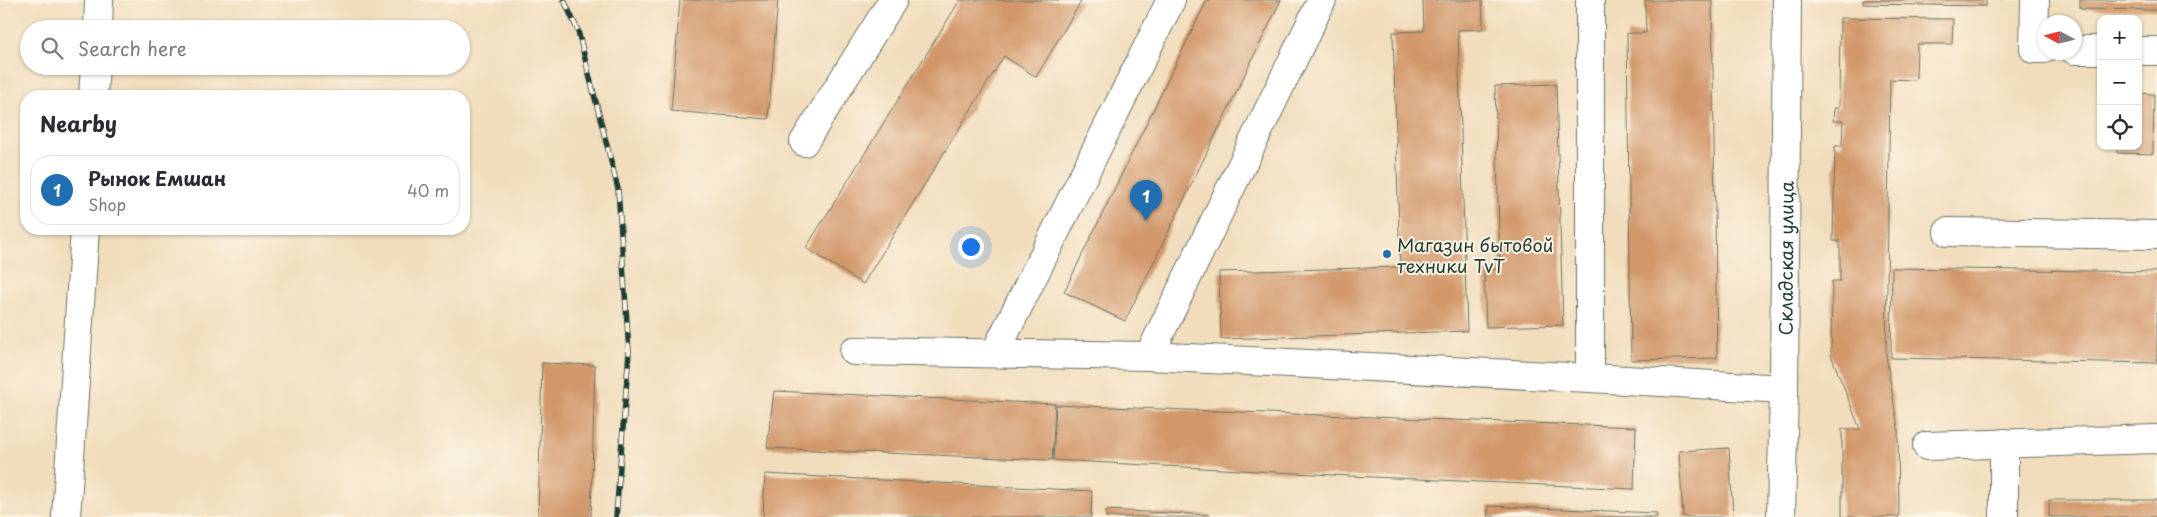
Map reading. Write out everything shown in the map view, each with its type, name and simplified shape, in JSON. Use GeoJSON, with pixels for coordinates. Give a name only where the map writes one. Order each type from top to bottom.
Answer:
{"type":"FeatureCollection","features":[{"type":"Feature","properties":{"kind":"street"},"geometry":{"type":"LineString","coordinates":[[99,20],[100,0]]}},
{"type":"Feature","properties":{"kind":"street"},"geometry":{"type":"LineString","coordinates":[[804,142],[893,0]]}},
{"type":"Feature","properties":{"kind":"street"},"geometry":{"type":"LineString","coordinates":[[995,353],[1171,0]]}},
{"type":"Feature","properties":{"kind":"street"},"geometry":{"type":"LineString","coordinates":[[1149,356],[1322,0]]}},
{"type":"Feature","properties":{"kind":"street"},"geometry":{"type":"LineString","coordinates":[[1590,0],[1590,378]]}},
{"type":"Feature","properties":{"kind":"street","name":"Складская улица"},"geometry":{"type":"LineString","coordinates":[[1781,517],[1784,389],[1787,0]]}},
{"type":"Feature","properties":{"kind":"street"},"geometry":{"type":"LineString","coordinates":[[2035,0],[2034,49],[2037,49]]}},
{"type":"Feature","properties":{"kind":"street"},"geometry":{"type":"LineString","coordinates":[[2082,50],[2097,50]]}},
{"type":"Feature","properties":{"kind":"street"},"geometry":{"type":"LineString","coordinates":[[2142,51],[2157,51]]}},
{"type":"Feature","properties":{"kind":"street"},"geometry":{"type":"LineString","coordinates":[[93,90],[94,75]]}},
{"type":"Feature","properties":{"kind":"street"},"geometry":{"type":"LineString","coordinates":[[1948,232],[2157,235]]}},
{"type":"Feature","properties":{"kind":"street"},"geometry":{"type":"LineString","coordinates":[[66,517],[85,235]]}},
{"type":"Feature","properties":{"kind":"street"},"geometry":{"type":"LineString","coordinates":[[854,351],[1149,356],[1784,389]]}},
{"type":"Feature","properties":{"kind":"street"},"geometry":{"type":"LineString","coordinates":[[1927,446],[2157,439]]}},
{"type":"Feature","properties":{"kind":"street"},"geometry":{"type":"LineString","coordinates":[[2004,443],[2004,517]]}},
{"type":"Feature","properties":{"kind":"building"},"geometry":{"type":"Polygon","coordinates":[[[680,0],[778,0],[768,119],[671,111],[680,0]]]}},
{"type":"Feature","properties":{"kind":"building"},"geometry":{"type":"Polygon","coordinates":[[[960,0],[1082,0],[1036,77],[1004,56],[863,284],[806,248],[960,0]]]}},
{"type":"Feature","properties":{"kind":"building"},"geometry":{"type":"Polygon","coordinates":[[[1207,0],[1281,0],[1125,321],[1064,292],[1207,0]]]}},
{"type":"Feature","properties":{"kind":"building"},"geometry":{"type":"Polygon","coordinates":[[[1423,0],[1482,0],[1483,29],[1458,30],[1467,331],[1221,339],[1219,272],[1400,267],[1393,32],[1424,31],[1423,0]]]}},
{"type":"Feature","properties":{"kind":"building"},"geometry":{"type":"Polygon","coordinates":[[[1645,0],[1712,0],[1717,358],[1631,360],[1627,33],[1646,33],[1645,0]]]}},
{"type":"Feature","properties":{"kind":"building"},"geometry":{"type":"Polygon","coordinates":[[[1863,0],[1986,0],[1986,6],[1863,4],[1863,0]]]}},
{"type":"Feature","properties":{"kind":"building"},"geometry":{"type":"Polygon","coordinates":[[[2080,0],[2157,0],[2157,10],[2080,9],[2080,0]]]}},
{"type":"Feature","properties":{"kind":"building"},"geometry":{"type":"Polygon","coordinates":[[[1840,18],[1953,19],[1952,44],[1917,44],[1916,80],[1890,79],[1886,356],[1898,428],[1899,517],[1842,517],[1842,429],[1860,429],[1831,355],[1832,281],[1840,281],[1840,241],[1833,241],[1835,146],[1842,146],[1843,121],[1833,121],[1834,108],[1839,108],[1840,18]]]}},
{"type":"Feature","properties":{"kind":"building"},"geometry":{"type":"Polygon","coordinates":[[[1556,84],[1563,325],[1486,327],[1484,270],[1500,269],[1495,86],[1556,84]]]}},
{"type":"Feature","properties":{"kind":"building"},"geometry":{"type":"Polygon","coordinates":[[[2142,93],[2154,94],[2153,154],[2117,153],[2117,150],[2142,150],[2142,93]]]}},
{"type":"Feature","properties":{"kind":"building"},"geometry":{"type":"Polygon","coordinates":[[[1892,268],[2157,272],[2157,363],[1891,358],[1892,268]]]}},
{"type":"Feature","properties":{"kind":"building"},"geometry":{"type":"Polygon","coordinates":[[[542,363],[595,365],[591,517],[538,517],[542,363]]]}},
{"type":"Feature","properties":{"kind":"building"},"geometry":{"type":"Polygon","coordinates":[[[774,391],[1055,404],[1052,460],[767,448],[774,391]]]}},
{"type":"Feature","properties":{"kind":"building"},"geometry":{"type":"Polygon","coordinates":[[[1056,405],[1636,427],[1634,489],[1053,460],[1056,405]]]}},
{"type":"Feature","properties":{"kind":"building"},"geometry":{"type":"Polygon","coordinates":[[[1729,448],[1733,517],[1683,517],[1679,451],[1729,448]]]}},
{"type":"Feature","properties":{"kind":"building"},"geometry":{"type":"Polygon","coordinates":[[[765,474],[1092,491],[1091,517],[763,517],[765,474]]]}},
{"type":"Feature","properties":{"kind":"building"},"geometry":{"type":"Polygon","coordinates":[[[2049,500],[2157,500],[2157,517],[2049,517],[2049,500]]]}},
{"type":"Feature","properties":{"kind":"building"},"geometry":{"type":"Polygon","coordinates":[[[1488,506],[1657,513],[1657,517],[1488,517],[1488,506]]]}},
{"type":"Feature","properties":{"kind":"building"},"geometry":{"type":"Polygon","coordinates":[[[1106,510],[1210,515],[1210,517],[1106,517],[1106,510]]]}},
{"type":"Feature","properties":{"kind":"railway"},"geometry":{"type":"LineString","coordinates":[[564,0],[578,31],[618,189],[629,352],[616,517]]}},
{"type":"Feature","properties":{"kind":"place","name":"Рынок Емшан"},"geometry":{"type":"Point","coordinates":[1146,221]}},
{"type":"Feature","properties":{"kind":"place","name":"Магазин бытовой техники TvT"},"geometry":{"type":"Point","coordinates":[1387,254]}}]}
